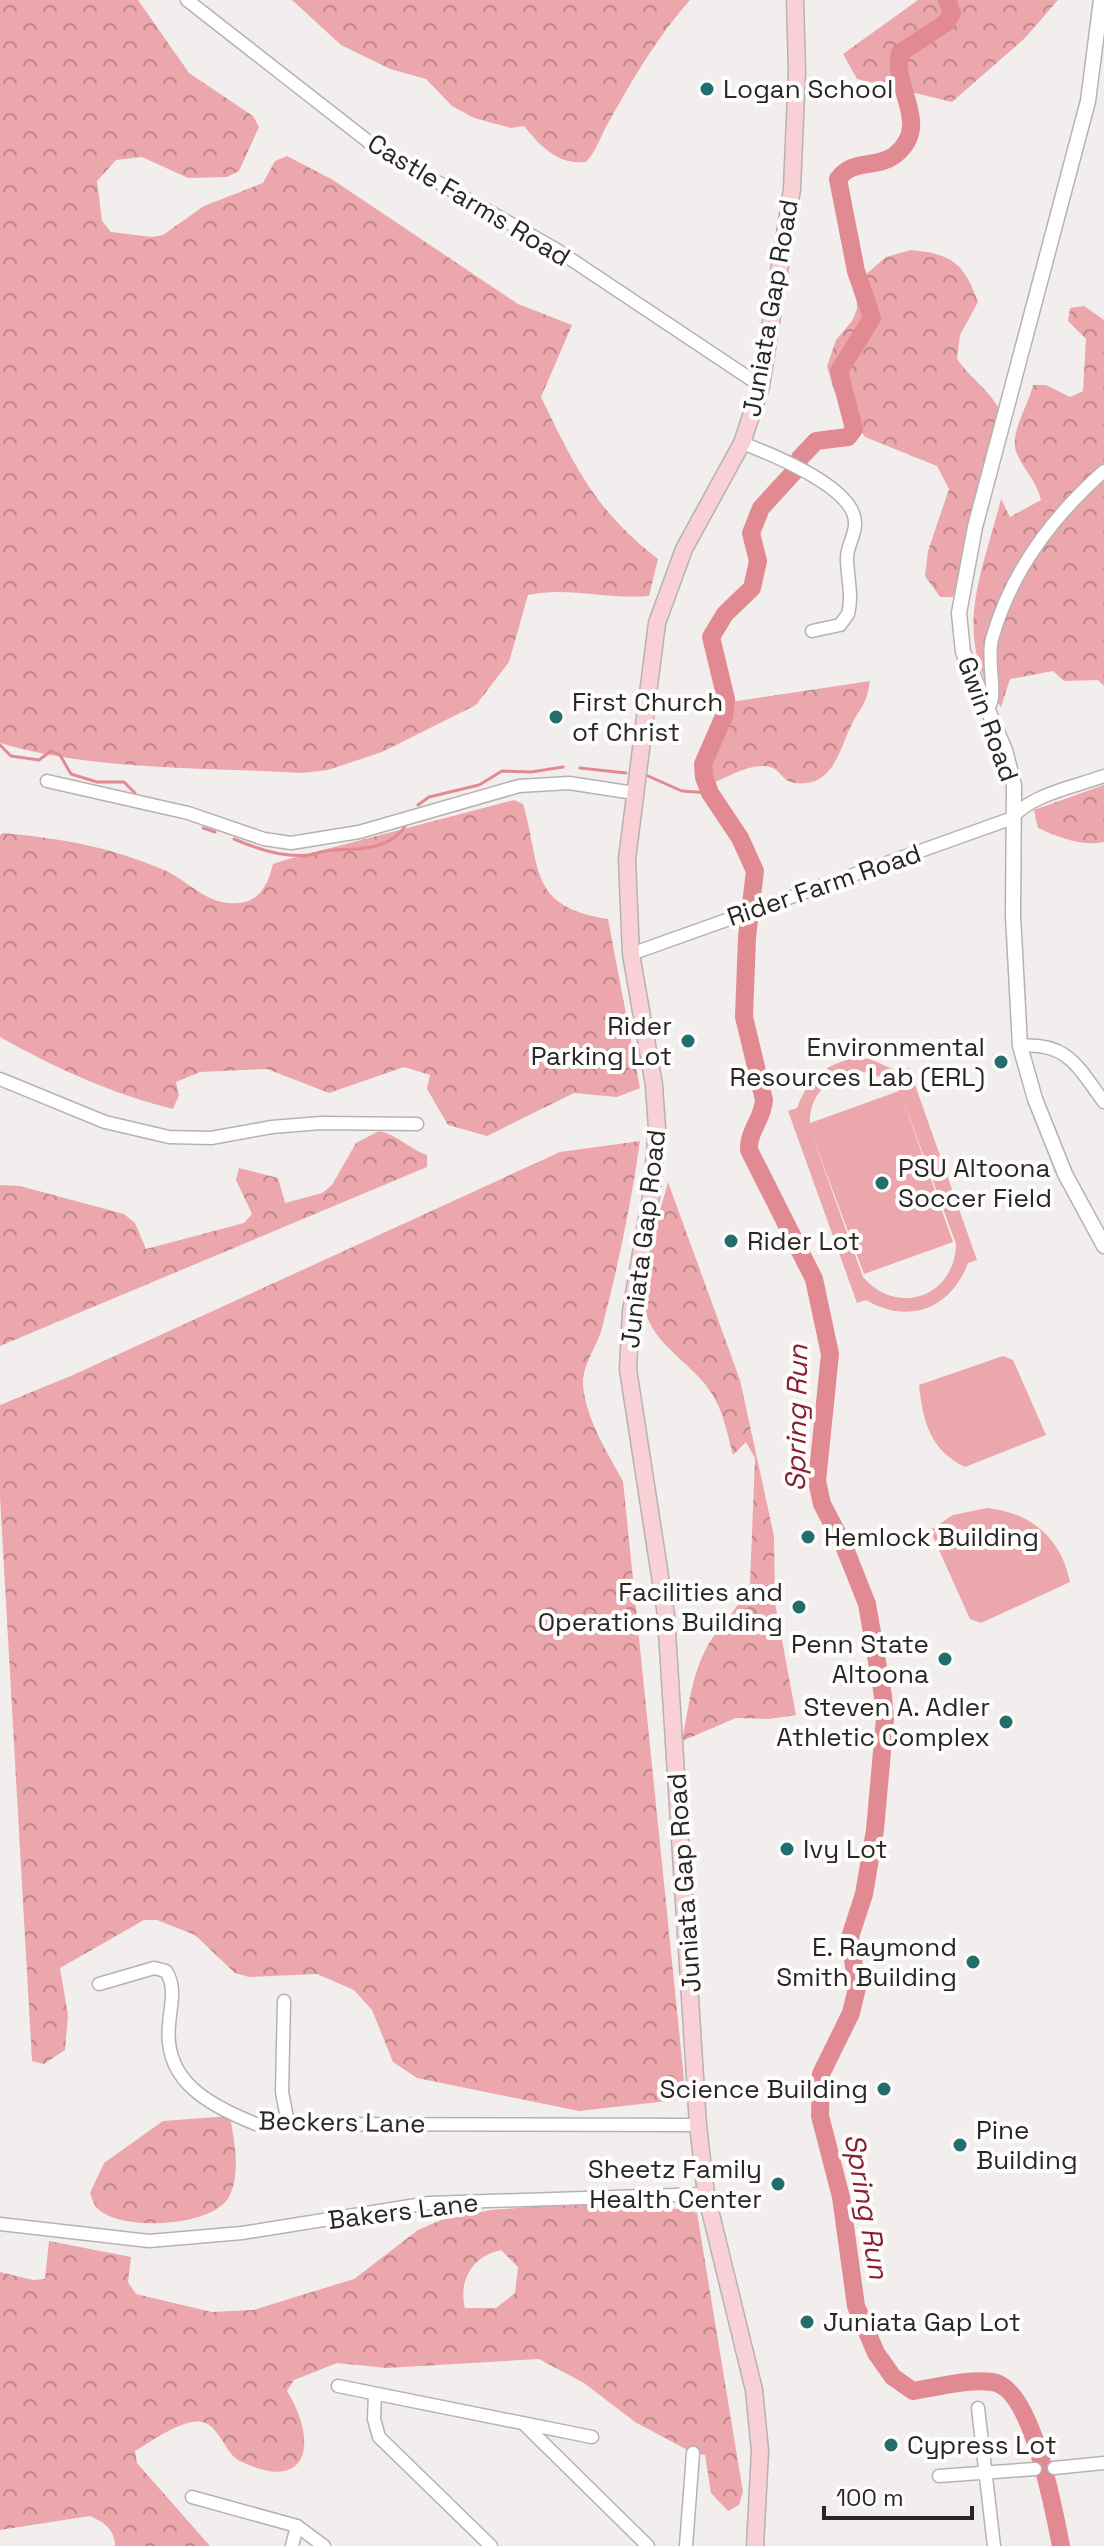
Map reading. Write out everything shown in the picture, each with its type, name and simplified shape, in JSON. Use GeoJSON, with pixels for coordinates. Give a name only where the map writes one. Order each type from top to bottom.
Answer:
{"type":"FeatureCollection","features":[{"type":"Feature","properties":{"kind":"main road","name":"Juniata Gap Road"},"geometry":{"type":"LineString","coordinates":[[755,2546],[760,2451],[754,2390],[706,2194],[698,2125],[666,1615],[629,1378],[631,1311],[652,1190],[657,1128],[654,1085],[631,954],[626,884],[652,649],[664,600],[684,549],[742,443],[761,386],[792,189],[797,71],[795,0]]}},
{"type":"Feature","properties":{"kind":"street","name":"Castle Farms Road"},"geometry":{"type":"LineString","coordinates":[[187,0],[374,146],[557,250],[761,386]]}},
{"type":"Feature","properties":{"kind":"street","name":"Gwin Road"},"geometry":{"type":"LineString","coordinates":[[1101,0],[1080,136],[961,592],[963,652],[1011,766],[1016,813],[1013,915],[1020,1046],[1035,1099],[1055,1150],[1104,1246]]}},
{"type":"Feature","properties":{"kind":"street"},"geometry":{"type":"LineString","coordinates":[[742,443],[842,496],[855,520],[847,548],[848,614],[840,625],[812,631]]}},
{"type":"Feature","properties":{"kind":"street"},"geometry":{"type":"LineString","coordinates":[[987,709],[994,693],[988,654],[1015,581],[1052,523],[1104,471]]}},
{"type":"Feature","properties":{"kind":"street","name":"Rider Farm Road"},"geometry":{"type":"LineString","coordinates":[[631,954],[1010,819],[1036,799],[1104,776]]}},
{"type":"Feature","properties":{"kind":"street"},"geometry":{"type":"LineString","coordinates":[[47,781],[93,794],[188,813],[264,839],[291,843],[359,832],[519,786],[569,783],[634,793]]}},
{"type":"Feature","properties":{"kind":"street"},"geometry":{"type":"LineString","coordinates":[[1020,1046],[1041,1044],[1057,1048],[1076,1065],[1104,1102]]}},
{"type":"Feature","properties":{"kind":"street"},"geometry":{"type":"LineString","coordinates":[[0,1079],[105,1122],[169,1137],[211,1138],[272,1127],[321,1123],[417,1124]]}},
{"type":"Feature","properties":{"kind":"street","name":"Beckers Lane"},"geometry":{"type":"LineString","coordinates":[[99,1984],[154,1968],[166,1971],[173,1982],[170,2048],[174,2066],[202,2099],[256,2124],[698,2125]]}},
{"type":"Feature","properties":{"kind":"street"},"geometry":{"type":"LineString","coordinates":[[284,2001],[282,2092],[288,2123]]}},
{"type":"Feature","properties":{"kind":"street","name":"Bakers Lane"},"geometry":{"type":"LineString","coordinates":[[0,2224],[149,2241],[242,2233],[429,2203],[706,2194]]}},
{"type":"Feature","properties":{"kind":"street"},"geometry":{"type":"LineString","coordinates":[[338,2386],[592,2437]]}},
{"type":"Feature","properties":{"kind":"street"},"geometry":{"type":"LineString","coordinates":[[375,2394],[374,2419],[379,2437],[491,2546]]}},
{"type":"Feature","properties":{"kind":"street"},"geometry":{"type":"LineString","coordinates":[[978,2408],[994,2546]]}},
{"type":"Feature","properties":{"kind":"street"},"geometry":{"type":"LineString","coordinates":[[524,2424],[648,2546]]}},
{"type":"Feature","properties":{"kind":"street"},"geometry":{"type":"LineString","coordinates":[[686,2546],[693,2453]]}},
{"type":"Feature","properties":{"kind":"street"},"geometry":{"type":"LineString","coordinates":[[1054,2468],[1104,2463]]}},
{"type":"Feature","properties":{"kind":"street"},"geometry":{"type":"LineString","coordinates":[[939,2476],[986,2475],[1035,2469]]}},
{"type":"Feature","properties":{"kind":"street"},"geometry":{"type":"LineString","coordinates":[[192,2497],[297,2526],[324,2546]]}},
{"type":"Feature","properties":{"kind":"street"},"geometry":{"type":"LineString","coordinates":[[292,2546],[297,2526]]}},
{"type":"Feature","properties":{"kind":"green space"},"geometry":{"type":"Polygon","coordinates":[[[0,0],[138,0],[189,73],[253,116],[259,127],[239,171],[227,177],[188,178],[142,157],[116,160],[97,181],[102,221],[111,232],[152,237],[163,235],[204,206],[263,183],[275,161],[287,156],[333,180],[518,304],[572,325],[541,397],[576,466],[602,505],[658,559],[649,596],[558,592],[528,595],[509,662],[476,705],[382,752],[328,770],[302,773],[111,763],[73,759],[0,743],[0,0]]]}},
{"type":"Feature","properties":{"kind":"green space"},"geometry":{"type":"Polygon","coordinates":[[[292,0],[690,0],[645,60],[589,158],[586,162],[576,162],[551,153],[524,126],[511,128],[474,118],[452,106],[426,79],[390,69],[341,45],[292,0]]]}},
{"type":"Feature","properties":{"kind":"green space"},"geometry":{"type":"Polygon","coordinates":[[[918,0],[1058,0],[1025,38],[952,102],[857,79],[843,54],[918,0]]]}},
{"type":"Feature","properties":{"kind":"green space"},"geometry":{"type":"Polygon","coordinates":[[[911,250],[947,258],[967,278],[978,302],[960,335],[957,359],[1002,414],[953,597],[940,597],[925,576],[928,551],[949,489],[937,466],[865,437],[834,391],[827,366],[836,340],[852,321],[857,309],[856,283],[886,257],[911,250]]]}},
{"type":"Feature","properties":{"kind":"green space"},"geometry":{"type":"Polygon","coordinates":[[[1084,306],[1104,320],[1104,686],[1098,680],[1064,681],[1053,671],[1010,679],[1001,707],[986,681],[977,655],[974,630],[979,579],[1001,499],[1010,517],[1041,500],[1015,446],[1017,429],[1033,385],[1046,385],[1070,397],[1083,391],[1086,339],[1068,321],[1070,308],[1084,306]]]}},
{"type":"Feature","properties":{"kind":"green space"},"geometry":{"type":"Polygon","coordinates":[[[870,681],[865,701],[838,756],[818,780],[791,782],[775,769],[761,766],[715,782],[706,771],[711,736],[730,702],[870,681]]]}},
{"type":"Feature","properties":{"kind":"green space"},"geometry":{"type":"Polygon","coordinates":[[[1104,785],[1104,842],[1079,842],[1038,828],[1034,810],[1104,785]]]}},
{"type":"Feature","properties":{"kind":"green space"},"geometry":{"type":"Polygon","coordinates":[[[514,800],[523,804],[537,866],[551,894],[563,905],[608,919],[640,1088],[617,1097],[574,1093],[487,1136],[448,1125],[427,1089],[430,1075],[404,1067],[329,1093],[267,1069],[200,1072],[176,1082],[179,1095],[173,1109],[84,1079],[0,1037],[0,835],[3,833],[104,849],[164,870],[212,899],[239,903],[259,894],[268,881],[273,864],[514,800]]]}},
{"type":"Feature","properties":{"kind":"green space","name":"PSU Altoona Soccer Field"},"geometry":{"type":"Polygon","coordinates":[[[854,1058],[870,1059],[899,1072],[909,1068],[977,1260],[968,1263],[951,1292],[926,1308],[897,1311],[866,1300],[857,1303],[788,1111],[797,1108],[806,1089],[818,1075],[854,1058]],[[860,1071],[840,1076],[824,1087],[813,1103],[810,1123],[899,1091],[884,1078],[860,1071]],[[901,1094],[953,1242],[864,1274],[809,1127],[863,1277],[877,1289],[907,1298],[935,1288],[946,1277],[956,1244],[901,1094]]]}},
{"type":"Feature","properties":{"kind":"green space"},"geometry":{"type":"Polygon","coordinates":[[[379,1131],[427,1155],[427,1167],[0,1346],[0,1185],[20,1186],[124,1214],[135,1223],[146,1249],[244,1223],[252,1214],[236,1180],[239,1168],[278,1178],[285,1203],[322,1193],[332,1185],[356,1143],[379,1131]]]}},
{"type":"Feature","properties":{"kind":"green space"},"geometry":{"type":"Polygon","coordinates":[[[640,1141],[613,1282],[583,1385],[593,1423],[623,1481],[686,2099],[579,2111],[417,2078],[393,2062],[372,2010],[354,1990],[317,1974],[249,1977],[235,1973],[195,1935],[157,1920],[144,1920],[60,1968],[68,2015],[65,2050],[44,2064],[32,2061],[0,1497],[0,1405],[73,1375],[560,1152],[640,1141]]]}},
{"type":"Feature","properties":{"kind":"green space"},"geometry":{"type":"Polygon","coordinates":[[[668,1182],[740,1380],[774,1536],[775,1603],[796,1715],[769,1719],[736,1718],[682,1741],[691,1692],[702,1656],[750,1583],[755,1458],[746,1442],[733,1455],[714,1398],[701,1379],[659,1338],[646,1313],[643,1297],[645,1270],[668,1182]]]}},
{"type":"Feature","properties":{"kind":"green space"},"geometry":{"type":"Polygon","coordinates":[[[1003,1356],[1013,1360],[1046,1435],[965,1467],[944,1452],[930,1434],[919,1385],[1003,1356]]]}},
{"type":"Feature","properties":{"kind":"green space"},"geometry":{"type":"Polygon","coordinates":[[[987,1508],[1018,1515],[1042,1530],[1060,1553],[1070,1582],[981,1623],[970,1619],[930,1530],[953,1515],[987,1508]]]}},
{"type":"Feature","properties":{"kind":"green space"},"geometry":{"type":"Polygon","coordinates":[[[230,2116],[236,2156],[235,2176],[230,2195],[221,2206],[188,2220],[147,2223],[110,2216],[95,2206],[90,2193],[104,2163],[163,2121],[230,2116]]]}},
{"type":"Feature","properties":{"kind":"green space"},"geometry":{"type":"Polygon","coordinates":[[[568,2204],[684,2209],[697,2213],[743,2492],[739,2505],[728,2511],[711,2493],[705,2455],[693,2453],[635,2422],[584,2383],[539,2359],[387,2368],[337,2363],[294,2380],[287,2391],[303,2428],[301,2458],[294,2467],[281,2471],[263,2470],[240,2461],[230,2453],[213,2429],[202,2422],[177,2427],[135,2451],[137,2463],[210,2546],[115,2546],[108,2527],[90,2516],[0,2530],[0,2272],[33,2280],[45,2279],[49,2241],[131,2257],[128,2282],[136,2294],[212,2312],[253,2310],[354,2279],[418,2230],[441,2220],[491,2210],[568,2204]],[[501,2250],[475,2264],[466,2279],[465,2308],[496,2308],[515,2293],[518,2267],[501,2250]]]}},
{"type":"Feature","properties":{"kind":"waterway","name":"Spring Run"},"geometry":{"type":"LineString","coordinates":[[947,0],[952,13],[947,22],[900,53],[901,79],[911,119],[911,131],[906,143],[888,159],[851,168],[838,179],[856,271],[872,318],[839,371],[854,429],[848,437],[816,441],[800,458],[794,472],[761,508],[751,533],[758,561],[752,588],[725,614],[711,637],[726,699],[724,716],[703,764],[710,793],[740,838],[755,871],[747,937],[744,1017],[764,1100],[749,1150],[814,1279],[830,1354],[817,1481],[822,1504],[844,1546],[867,1604],[883,1696],[885,1718],[875,1830],[864,1894],[850,1937],[857,1988],[851,2013],[821,2074],[820,2116],[841,2197],[856,2306],[876,2353],[893,2377],[913,2391],[952,2384],[992,2382],[1006,2389],[1019,2404],[1039,2452],[1061,2546]]}},
{"type":"Feature","properties":{"kind":"waterway"},"geometry":{"type":"LineString","coordinates":[[0,745],[11,756],[39,760],[51,751],[60,755],[71,774],[97,782],[124,782],[135,793]]}},
{"type":"Feature","properties":{"kind":"waterway"},"geometry":{"type":"LineString","coordinates":[[418,805],[429,797],[479,785],[502,771],[531,772],[563,767]]}},
{"type":"Feature","properties":{"kind":"waterway"},"geometry":{"type":"LineString","coordinates":[[580,768],[626,773]]}},
{"type":"Feature","properties":{"kind":"waterway"},"geometry":{"type":"LineString","coordinates":[[648,776],[682,791],[710,793]]}},
{"type":"Feature","properties":{"kind":"waterway"},"geometry":{"type":"LineString","coordinates":[[234,839],[270,852],[308,855],[374,846],[392,839],[407,824]]}},
{"type":"Feature","properties":{"kind":"waterway"},"geometry":{"type":"LineString","coordinates":[[203,828],[215,832]]}},
{"type":"Feature","properties":{"kind":"place","name":"Logan School"},"geometry":{"type":"Point","coordinates":[707,89]}},
{"type":"Feature","properties":{"kind":"place","name":"First Church of Christ"},"geometry":{"type":"Point","coordinates":[556,717]}},
{"type":"Feature","properties":{"kind":"place","name":"Rider Parking Lot"},"geometry":{"type":"Point","coordinates":[688,1041]}},
{"type":"Feature","properties":{"kind":"place","name":"Environmental Resources Lab (ERL)"},"geometry":{"type":"Point","coordinates":[1001,1062]}},
{"type":"Feature","properties":{"kind":"place","name":"PSU Altoona Soccer Field"},"geometry":{"type":"Point","coordinates":[882,1183]}},
{"type":"Feature","properties":{"kind":"place","name":"Rider Lot"},"geometry":{"type":"Point","coordinates":[731,1241]}},
{"type":"Feature","properties":{"kind":"place","name":"Hemlock Building"},"geometry":{"type":"Point","coordinates":[808,1537]}},
{"type":"Feature","properties":{"kind":"place","name":"Facilities and Operations Building"},"geometry":{"type":"Point","coordinates":[799,1607]}},
{"type":"Feature","properties":{"kind":"place","name":"Penn State Altoona"},"geometry":{"type":"Point","coordinates":[945,1659]}},
{"type":"Feature","properties":{"kind":"place","name":"Steven A. Adler Athletic Complex"},"geometry":{"type":"Point","coordinates":[1006,1722]}},
{"type":"Feature","properties":{"kind":"place","name":"Ivy Lot"},"geometry":{"type":"Point","coordinates":[787,1849]}},
{"type":"Feature","properties":{"kind":"place","name":"E. Raymond Smith Building"},"geometry":{"type":"Point","coordinates":[973,1962]}},
{"type":"Feature","properties":{"kind":"place","name":"Science Building"},"geometry":{"type":"Point","coordinates":[884,2089]}},
{"type":"Feature","properties":{"kind":"place","name":"Pine Building"},"geometry":{"type":"Point","coordinates":[960,2145]}},
{"type":"Feature","properties":{"kind":"place","name":"Sheetz Family Health Center"},"geometry":{"type":"Point","coordinates":[778,2184]}},
{"type":"Feature","properties":{"kind":"place","name":"Juniata Gap Lot"},"geometry":{"type":"Point","coordinates":[807,2322]}},
{"type":"Feature","properties":{"kind":"place","name":"Cypress Lot"},"geometry":{"type":"Point","coordinates":[891,2445]}}]}
